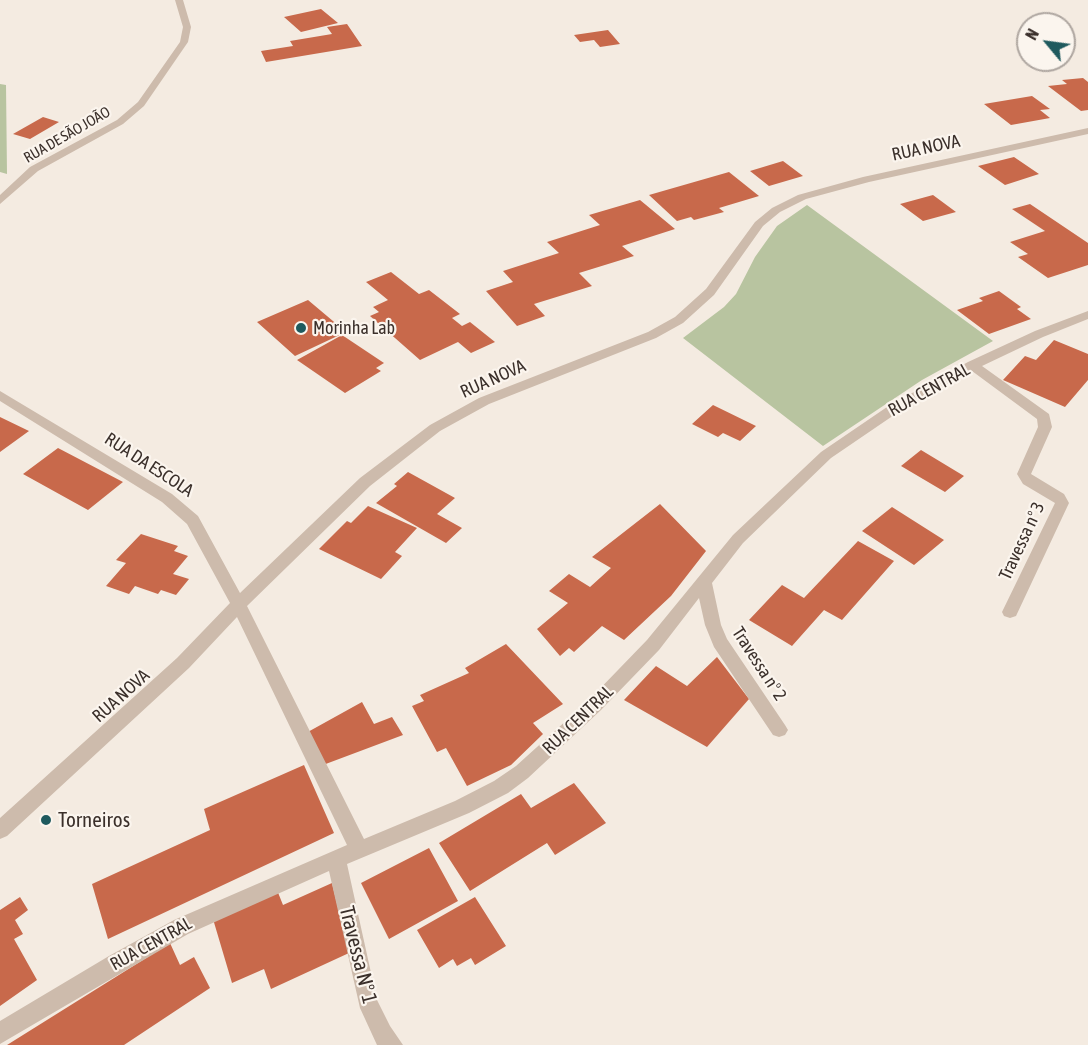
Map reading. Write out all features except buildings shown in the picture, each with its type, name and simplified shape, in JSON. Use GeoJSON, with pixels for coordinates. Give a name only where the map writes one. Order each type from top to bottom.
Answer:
{"type":"FeatureCollection","features":[{"type":"Feature","properties":{"kind":"street","name":"RUA DE SÃO JOÃO"},"geometry":{"type":"LineString","coordinates":[[0,201],[34,169],[120,122],[141,104],[184,42],[187,27],[179,0]]}},
{"type":"Feature","properties":{"kind":"street","name":"RUA NOVA"},"geometry":{"type":"LineString","coordinates":[[0,830],[183,663],[365,482],[435,428],[484,401],[652,335],[688,314],[710,292],[764,219],[783,206],[836,186],[1088,131]]}},
{"type":"Feature","properties":{"kind":"street","name":"RUA CENTRAL"},"geometry":{"type":"LineString","coordinates":[[0,1033],[123,958],[181,927],[259,891],[462,807],[501,787],[522,772],[587,713],[653,645],[761,515],[826,455],[892,410],[973,365],[1039,334],[1088,315]]}},
{"type":"Feature","properties":{"kind":"street","name":"Travessa nº 3"},"geometry":{"type":"LineString","coordinates":[[973,365],[1044,417],[1045,427],[1025,477],[1059,498],[1062,503],[1010,612]]}},
{"type":"Feature","properties":{"kind":"street","name":"RUA DA ESCOLA"},"geometry":{"type":"LineString","coordinates":[[0,395],[187,512],[199,528],[239,605],[360,851]]}},
{"type":"Feature","properties":{"kind":"street","name":"Travessa nº 2"},"geometry":{"type":"LineString","coordinates":[[704,582],[713,625],[720,642],[779,730]]}},
{"type":"Feature","properties":{"kind":"street","name":"Travessa Nº 1"},"geometry":{"type":"LineString","coordinates":[[336,860],[367,1001],[382,1034],[392,1045]]}},
{"type":"Feature","properties":{"kind":"green space"},"geometry":{"type":"Polygon","coordinates":[[[0,84],[6,85],[7,174],[0,172],[0,84]]]}},
{"type":"Feature","properties":{"kind":"green space"},"geometry":{"type":"Polygon","coordinates":[[[807,205],[993,341],[922,380],[823,446],[683,338],[724,307],[736,294],[755,257],[777,226],[807,205]]]}},
{"type":"Feature","properties":{"kind":"place","name":"Morinha Lab"},"geometry":{"type":"Point","coordinates":[301,328]}},
{"type":"Feature","properties":{"kind":"place","name":"Torneiros"},"geometry":{"type":"Point","coordinates":[46,820]}}]}
